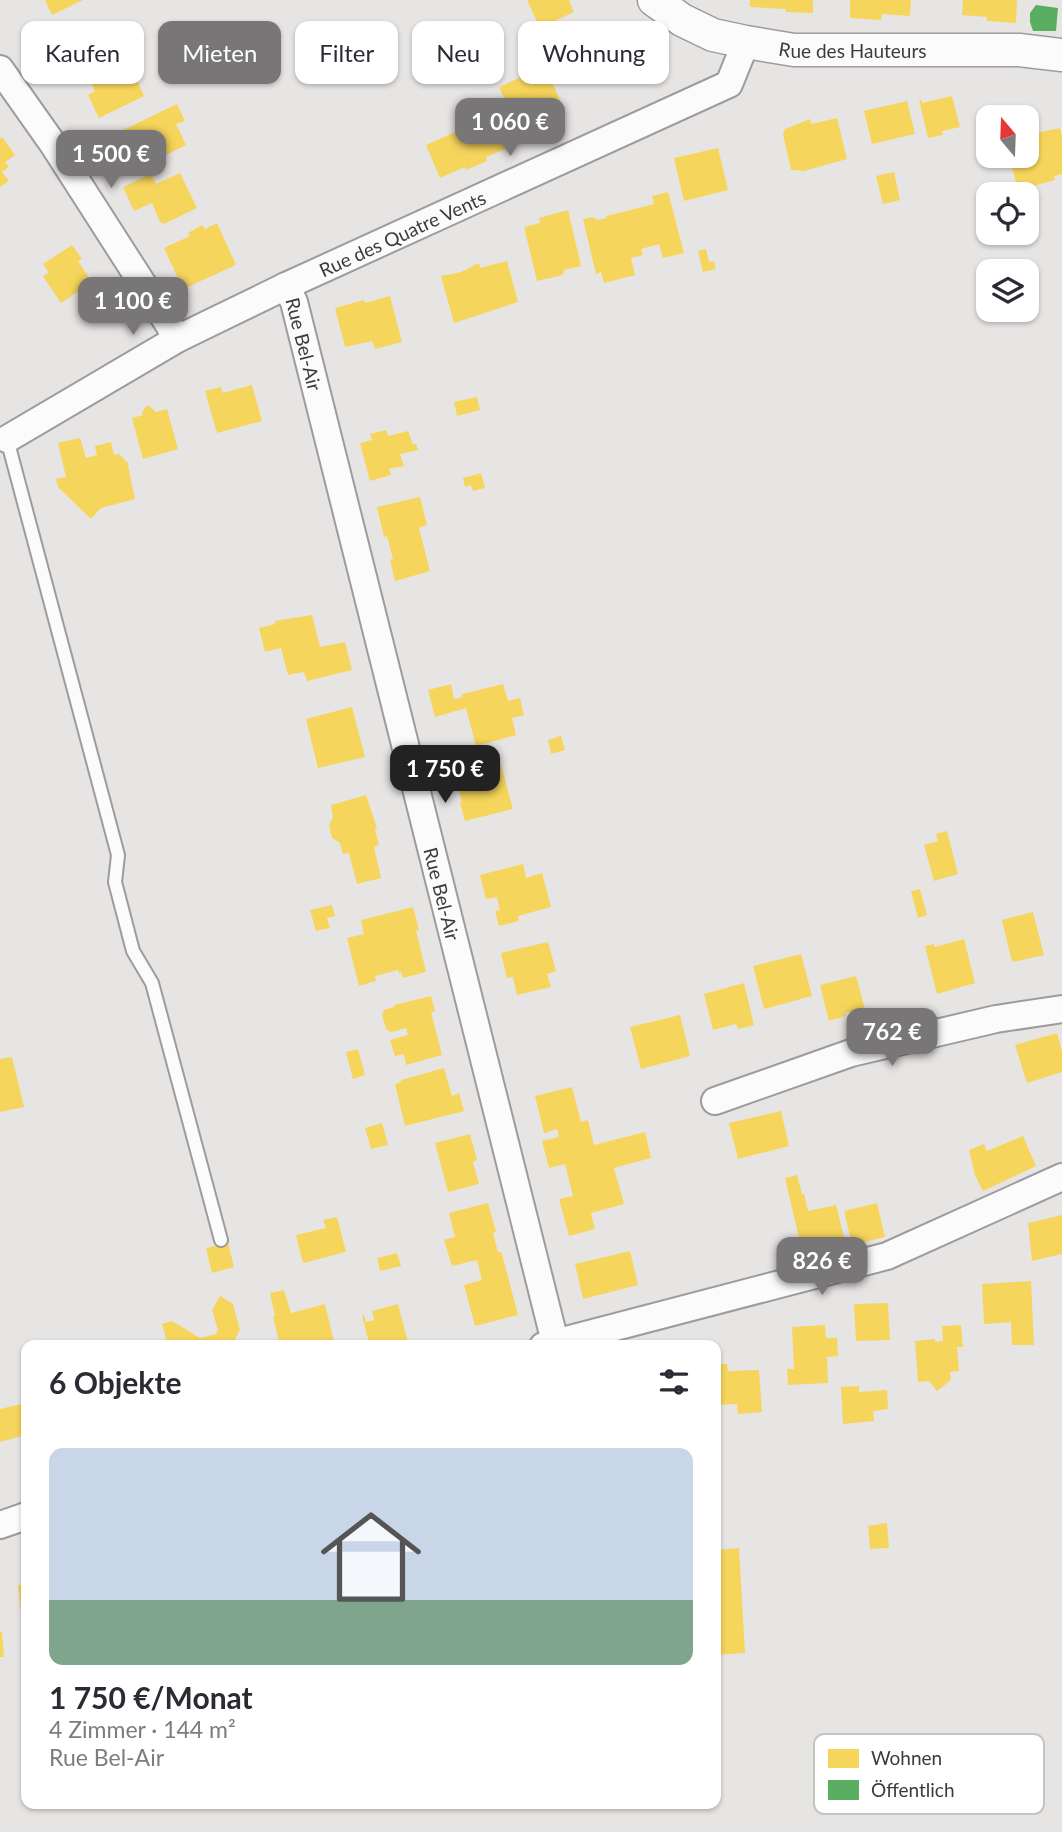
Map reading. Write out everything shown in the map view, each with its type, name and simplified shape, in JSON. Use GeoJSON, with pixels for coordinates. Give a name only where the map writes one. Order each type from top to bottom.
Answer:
{"type":"FeatureCollection","features":[{"type":"Feature","properties":{"kind":"street","name":"Rue des Hauteurs"},"geometry":{"type":"LineString","coordinates":[[654,0],[682,20],[713,35],[793,50],[1019,50],[1062,55]]}},
{"type":"Feature","properties":{"kind":"street","name":"Rue des Quatre Vents"},"geometry":{"type":"LineString","coordinates":[[7,439],[177,339],[286,286],[729,85],[746,42]]}},
{"type":"Feature","properties":{"kind":"street"},"geometry":{"type":"LineString","coordinates":[[0,69],[60,156],[177,339]]}},
{"type":"Feature","properties":{"kind":"street","name":"Rue Bel-Air"},"geometry":{"type":"LineString","coordinates":[[286,286],[294,302],[548,1340]]}},
{"type":"Feature","properties":{"kind":"street"},"geometry":{"type":"LineString","coordinates":[[715,1101],[851,1053],[996,1019],[1062,1009]]}},
{"type":"Feature","properties":{"kind":"street"},"geometry":{"type":"LineString","coordinates":[[564,1340],[887,1256],[1062,1177]]}},
{"type":"Feature","properties":{"kind":"street"},"geometry":{"type":"LineString","coordinates":[[0,1525],[21,1518]]}},
{"type":"Feature","properties":{"kind":"lane"},"geometry":{"type":"LineString","coordinates":[[7,439],[118,855],[115,882],[133,951],[152,983],[221,1240]]}},
{"type":"Feature","properties":{"kind":"building: Wohnen"},"geometry":{"type":"Polygon","coordinates":[[[45,0],[83,0],[52,15],[45,0]]]}},
{"type":"Feature","properties":{"kind":"building: Wohnen"},"geometry":{"type":"Polygon","coordinates":[[[527,0],[569,0],[574,12],[555,21],[537,21],[527,0]]]}},
{"type":"Feature","properties":{"kind":"building: Wohnen"},"geometry":{"type":"Polygon","coordinates":[[[750,0],[813,0],[813,13],[750,7],[750,0]]]}},
{"type":"Feature","properties":{"kind":"building: Wohnen"},"geometry":{"type":"Polygon","coordinates":[[[850,0],[911,0],[910,16],[882,14],[881,20],[850,18],[850,0]]]}},
{"type":"Feature","properties":{"kind":"building: Wohnen"},"geometry":{"type":"Polygon","coordinates":[[[963,0],[1017,0],[1016,23],[987,21],[987,17],[962,15],[963,0]]]}},
{"type":"Feature","properties":{"kind":"building: Wohnen"},"geometry":{"type":"Polygon","coordinates":[[[518,78],[518,84],[553,84],[560,100],[554,102],[565,126],[535,139],[524,115],[514,120],[499,87],[518,78]]]}},
{"type":"Feature","properties":{"kind":"building: Wohnen"},"geometry":{"type":"Polygon","coordinates":[[[92,84],[139,84],[144,96],[99,118],[88,95],[95,91],[92,84]]]}},
{"type":"Feature","properties":{"kind":"building: Wohnen"},"geometry":{"type":"Polygon","coordinates":[[[952,96],[960,127],[928,138],[919,100],[922,103],[952,96]]]}},
{"type":"Feature","properties":{"kind":"building: Wohnen"},"geometry":{"type":"Polygon","coordinates":[[[907,101],[915,134],[872,144],[864,111],[907,101]]]}},
{"type":"Feature","properties":{"kind":"building: Wohnen"},"geometry":{"type":"Polygon","coordinates":[[[177,104],[185,121],[176,124],[186,145],[150,163],[140,142],[127,149],[119,132],[177,104]]]}},
{"type":"Feature","properties":{"kind":"building: Wohnen"},"geometry":{"type":"Polygon","coordinates":[[[496,114],[510,147],[486,157],[487,161],[440,178],[426,145],[496,114]]]}},
{"type":"Feature","properties":{"kind":"building: Wohnen"},"geometry":{"type":"Polygon","coordinates":[[[837,118],[847,159],[804,171],[791,170],[783,134],[785,129],[810,119],[811,124],[837,118]]]}},
{"type":"Feature","properties":{"kind":"building: Wohnen"},"geometry":{"type":"Polygon","coordinates":[[[1060,128],[1062,174],[1054,176],[1055,180],[1039,184],[1039,182],[1016,182],[1012,168],[1040,168],[1040,132],[1060,128]]]}},
{"type":"Feature","properties":{"kind":"building: Wohnen"},"geometry":{"type":"Polygon","coordinates":[[[2,137],[15,155],[5,162],[9,167],[2,172],[9,181],[0,187],[0,139],[2,137]]]}},
{"type":"Feature","properties":{"kind":"building: Wohnen"},"geometry":{"type":"Polygon","coordinates":[[[718,148],[728,190],[684,201],[674,158],[718,148]]]}},
{"type":"Feature","properties":{"kind":"building: Wohnen"},"geometry":{"type":"Polygon","coordinates":[[[894,172],[900,200],[883,204],[876,176],[894,172]]]}},
{"type":"Feature","properties":{"kind":"building: Wohnen"},"geometry":{"type":"Polygon","coordinates":[[[180,173],[197,208],[164,224],[160,222],[152,203],[134,211],[123,187],[151,174],[156,184],[180,173]]]}},
{"type":"Feature","properties":{"kind":"building: Wohnen"},"geometry":{"type":"Polygon","coordinates":[[[668,192],[684,253],[663,258],[659,244],[641,249],[643,255],[631,258],[635,275],[604,283],[601,272],[596,274],[583,219],[592,217],[598,220],[654,204],[652,196],[668,192]]]}},
{"type":"Feature","properties":{"kind":"building: Wohnen"},"geometry":{"type":"Polygon","coordinates":[[[568,210],[581,266],[564,270],[563,275],[537,281],[524,227],[540,223],[539,218],[568,210]]]}},
{"type":"Feature","properties":{"kind":"building: Wohnen"},"geometry":{"type":"Polygon","coordinates":[[[217,223],[236,265],[183,289],[164,248],[190,236],[188,233],[202,225],[205,229],[217,223]]]}},
{"type":"Feature","properties":{"kind":"building: Wohnen"},"geometry":{"type":"Polygon","coordinates":[[[72,245],[82,259],[78,261],[92,282],[61,303],[43,276],[49,273],[43,264],[72,245]]]}},
{"type":"Feature","properties":{"kind":"building: Wohnen"},"geometry":{"type":"Polygon","coordinates":[[[706,249],[709,262],[714,261],[716,269],[703,272],[698,251],[706,249]]]}},
{"type":"Feature","properties":{"kind":"building: Wohnen"},"geometry":{"type":"Polygon","coordinates":[[[507,261],[518,302],[454,323],[441,276],[461,272],[479,263],[480,268],[507,261]]]}},
{"type":"Feature","properties":{"kind":"building: Wohnen"},"geometry":{"type":"Polygon","coordinates":[[[390,296],[402,342],[375,349],[372,341],[345,347],[335,308],[390,296]]]}},
{"type":"Feature","properties":{"kind":"building: Wohnen"},"geometry":{"type":"Polygon","coordinates":[[[252,385],[262,421],[217,433],[205,391],[221,387],[223,393],[252,385]]]}},
{"type":"Feature","properties":{"kind":"building: Wohnen"},"geometry":{"type":"Polygon","coordinates":[[[477,397],[480,410],[457,416],[454,402],[477,397]]]}},
{"type":"Feature","properties":{"kind":"building: Wohnen"},"geometry":{"type":"Polygon","coordinates":[[[148,405],[156,412],[167,409],[178,449],[143,459],[132,418],[143,415],[142,412],[148,405]]]}},
{"type":"Feature","properties":{"kind":"building: Wohnen"},"geometry":{"type":"Polygon","coordinates":[[[386,430],[388,436],[408,431],[418,450],[400,454],[404,466],[389,469],[391,475],[370,481],[360,443],[372,440],[370,434],[386,430]]]}},
{"type":"Feature","properties":{"kind":"building: Wohnen"},"geometry":{"type":"Polygon","coordinates":[[[80,438],[86,458],[97,455],[95,446],[111,442],[114,455],[119,454],[129,464],[135,499],[101,508],[91,519],[58,487],[56,479],[66,477],[58,443],[80,438]]]}},
{"type":"Feature","properties":{"kind":"building: Wohnen"},"geometry":{"type":"Polygon","coordinates":[[[481,473],[485,488],[473,491],[471,485],[465,487],[463,478],[481,473]]]}},
{"type":"Feature","properties":{"kind":"building: Wohnen"},"geometry":{"type":"Polygon","coordinates":[[[420,497],[427,525],[419,528],[430,571],[395,581],[390,560],[393,559],[387,536],[384,537],[377,507],[420,497]]]}},
{"type":"Feature","properties":{"kind":"building: Wohnen"},"geometry":{"type":"Polygon","coordinates":[[[312,615],[320,647],[345,642],[352,670],[307,681],[304,672],[288,675],[281,648],[265,652],[259,628],[275,624],[275,621],[312,615]]]}},
{"type":"Feature","properties":{"kind":"building: Wohnen"},"geometry":{"type":"Polygon","coordinates":[[[451,684],[454,699],[463,697],[462,694],[503,684],[508,701],[520,698],[524,715],[512,718],[516,735],[476,746],[466,708],[435,717],[428,690],[451,684]]]}},
{"type":"Feature","properties":{"kind":"building: Wohnen"},"geometry":{"type":"Polygon","coordinates":[[[352,707],[365,757],[318,768],[306,719],[352,707]]]}},
{"type":"Feature","properties":{"kind":"building: Wohnen"},"geometry":{"type":"Polygon","coordinates":[[[561,736],[565,750],[551,754],[548,740],[561,736]]]}},
{"type":"Feature","properties":{"kind":"building: Wohnen"},"geometry":{"type":"Polygon","coordinates":[[[501,765],[513,809],[465,821],[455,777],[501,765]]]}},
{"type":"Feature","properties":{"kind":"building: Wohnen"},"geometry":{"type":"Polygon","coordinates":[[[366,795],[377,828],[375,829],[379,845],[374,847],[381,878],[357,884],[349,853],[343,854],[340,843],[332,838],[329,825],[333,818],[331,805],[366,795]]]}},
{"type":"Feature","properties":{"kind":"building: Wohnen"},"geometry":{"type":"Polygon","coordinates":[[[947,831],[958,874],[934,881],[924,845],[938,841],[936,834],[947,831]]]}},
{"type":"Feature","properties":{"kind":"building: Wohnen"},"geometry":{"type":"Polygon","coordinates":[[[523,864],[526,878],[542,873],[551,907],[518,916],[519,921],[499,926],[495,911],[500,910],[497,897],[486,899],[480,875],[523,864]]]}},
{"type":"Feature","properties":{"kind":"building: Wohnen"},"geometry":{"type":"Polygon","coordinates":[[[920,889],[927,915],[918,918],[911,891],[920,889]]]}},
{"type":"Feature","properties":{"kind":"building: Wohnen"},"geometry":{"type":"Polygon","coordinates":[[[332,905],[335,916],[327,918],[330,928],[316,931],[310,910],[332,905]]]}},
{"type":"Feature","properties":{"kind":"building: Wohnen"},"geometry":{"type":"Polygon","coordinates":[[[413,907],[426,972],[403,978],[398,970],[375,976],[376,981],[359,986],[347,938],[364,934],[361,920],[413,907]]]}},
{"type":"Feature","properties":{"kind":"building: Wohnen"},"geometry":{"type":"Polygon","coordinates":[[[1033,912],[1044,955],[1012,962],[1002,920],[1033,912]]]}},
{"type":"Feature","properties":{"kind":"building: Wohnen"},"geometry":{"type":"Polygon","coordinates":[[[964,939],[975,983],[937,994],[925,946],[934,944],[935,947],[964,939]]]}},
{"type":"Feature","properties":{"kind":"building: Wohnen"},"geometry":{"type":"Polygon","coordinates":[[[548,942],[556,971],[547,974],[551,987],[517,995],[513,977],[507,978],[501,953],[548,942]]]}},
{"type":"Feature","properties":{"kind":"building: Wohnen"},"geometry":{"type":"Polygon","coordinates":[[[801,954],[812,996],[764,1009],[753,966],[801,954]]]}},
{"type":"Feature","properties":{"kind":"building: Wohnen"},"geometry":{"type":"Polygon","coordinates":[[[856,976],[867,1016],[865,1017],[862,1009],[829,1021],[820,985],[856,976]]]}},
{"type":"Feature","properties":{"kind":"building: Wohnen"},"geometry":{"type":"Polygon","coordinates":[[[744,983],[754,1025],[738,1029],[736,1024],[713,1030],[704,994],[744,983]]]}},
{"type":"Feature","properties":{"kind":"building: Wohnen"},"geometry":{"type":"Polygon","coordinates":[[[431,996],[435,1011],[431,1012],[442,1055],[406,1065],[404,1054],[395,1056],[390,1040],[408,1035],[406,1028],[391,1032],[386,1029],[382,1014],[394,1005],[431,996]]]}},
{"type":"Feature","properties":{"kind":"building: Wohnen"},"geometry":{"type":"Polygon","coordinates":[[[680,1015],[690,1056],[641,1069],[630,1027],[680,1015]]]}},
{"type":"Feature","properties":{"kind":"building: Wohnen"},"geometry":{"type":"Polygon","coordinates":[[[1057,1033],[1062,1052],[1062,1072],[1027,1083],[1015,1045],[1057,1033]]]}},
{"type":"Feature","properties":{"kind":"building: Wohnen"},"geometry":{"type":"Polygon","coordinates":[[[358,1049],[365,1075],[353,1079],[346,1052],[358,1049]]]}},
{"type":"Feature","properties":{"kind":"building: Wohnen"},"geometry":{"type":"Polygon","coordinates":[[[12,1057],[24,1107],[0,1112],[0,1059],[12,1057]]]}},
{"type":"Feature","properties":{"kind":"building: Wohnen"},"geometry":{"type":"Polygon","coordinates":[[[444,1068],[452,1096],[459,1093],[464,1111],[405,1126],[395,1084],[444,1068]]]}},
{"type":"Feature","properties":{"kind":"building: Wohnen"},"geometry":{"type":"Polygon","coordinates":[[[572,1087],[581,1122],[588,1120],[594,1145],[645,1132],[651,1158],[614,1168],[624,1204],[591,1213],[595,1229],[569,1236],[559,1199],[573,1196],[565,1164],[549,1168],[542,1141],[559,1137],[557,1129],[544,1133],[535,1096],[572,1087]]]}},
{"type":"Feature","properties":{"kind":"building: Wohnen"},"geometry":{"type":"Polygon","coordinates":[[[781,1111],[789,1146],[738,1159],[729,1123],[781,1111]]]}},
{"type":"Feature","properties":{"kind":"building: Wohnen"},"geometry":{"type":"Polygon","coordinates":[[[382,1123],[388,1145],[371,1149],[365,1128],[382,1123]]]}},
{"type":"Feature","properties":{"kind":"building: Wohnen"},"geometry":{"type":"Polygon","coordinates":[[[470,1134],[477,1160],[473,1162],[479,1184],[448,1192],[435,1143],[470,1134]]]}},
{"type":"Feature","properties":{"kind":"building: Wohnen"},"geometry":{"type":"Polygon","coordinates":[[[1023,1136],[1036,1166],[983,1191],[975,1175],[969,1150],[984,1144],[987,1151],[1023,1136]]]}},
{"type":"Feature","properties":{"kind":"building: Wohnen"},"geometry":{"type":"Polygon","coordinates":[[[797,1175],[808,1211],[836,1205],[846,1245],[803,1255],[785,1178],[797,1175]]]}},
{"type":"Feature","properties":{"kind":"building: Wohnen"},"geometry":{"type":"Polygon","coordinates":[[[488,1203],[498,1252],[502,1254],[518,1315],[475,1326],[464,1285],[482,1280],[477,1260],[452,1266],[444,1240],[455,1237],[449,1213],[488,1203]]]}},
{"type":"Feature","properties":{"kind":"building: Wohnen"},"geometry":{"type":"Polygon","coordinates":[[[877,1203],[885,1237],[852,1245],[844,1211],[877,1203]]]}},
{"type":"Feature","properties":{"kind":"building: Wohnen"},"geometry":{"type":"Polygon","coordinates":[[[1062,1215],[1062,1254],[1032,1261],[1028,1223],[1062,1215]]]}},
{"type":"Feature","properties":{"kind":"building: Wohnen"},"geometry":{"type":"Polygon","coordinates":[[[337,1217],[346,1252],[303,1263],[296,1235],[326,1228],[323,1220],[337,1217]]]}},
{"type":"Feature","properties":{"kind":"building: Wohnen"},"geometry":{"type":"Polygon","coordinates":[[[228,1243],[234,1267],[212,1273],[206,1248],[228,1243]]]}},
{"type":"Feature","properties":{"kind":"building: Wohnen"},"geometry":{"type":"Polygon","coordinates":[[[630,1251],[638,1285],[583,1299],[575,1264],[630,1251]]]}},
{"type":"Feature","properties":{"kind":"building: Wohnen"},"geometry":{"type":"Polygon","coordinates":[[[397,1253],[401,1266],[380,1271],[377,1258],[397,1253]]]}},
{"type":"Feature","properties":{"kind":"building: Wohnen"},"geometry":{"type":"Polygon","coordinates":[[[1031,1281],[1034,1345],[1012,1345],[1011,1322],[984,1324],[982,1284],[1031,1281]]]}},
{"type":"Feature","properties":{"kind":"building: Wohnen"},"geometry":{"type":"Polygon","coordinates":[[[284,1290],[291,1313],[325,1304],[334,1340],[279,1340],[270,1293],[284,1290]]]}},
{"type":"Feature","properties":{"kind":"building: Wohnen"},"geometry":{"type":"Polygon","coordinates":[[[220,1296],[233,1304],[240,1330],[234,1340],[166,1340],[162,1324],[172,1321],[200,1338],[216,1334],[218,1330],[212,1310],[220,1296]]]}},
{"type":"Feature","properties":{"kind":"building: Wohnen"},"geometry":{"type":"Polygon","coordinates":[[[888,1303],[890,1340],[856,1341],[854,1304],[888,1303]]]}},
{"type":"Feature","properties":{"kind":"building: Wohnen"},"geometry":{"type":"Polygon","coordinates":[[[398,1304],[407,1340],[368,1340],[362,1316],[364,1315],[366,1322],[374,1320],[372,1311],[398,1304]]]}},
{"type":"Feature","properties":{"kind":"building: Wohnen"},"geometry":{"type":"Polygon","coordinates":[[[825,1325],[826,1338],[837,1338],[838,1356],[827,1357],[828,1383],[788,1385],[787,1369],[794,1369],[792,1327],[825,1325]]]}},
{"type":"Feature","properties":{"kind":"building: Wohnen"},"geometry":{"type":"Polygon","coordinates":[[[961,1325],[963,1347],[957,1347],[959,1371],[950,1372],[951,1380],[937,1391],[929,1381],[918,1382],[915,1341],[943,1341],[942,1326],[961,1325]]]}},
{"type":"Feature","properties":{"kind":"building: Wohnen"},"geometry":{"type":"Polygon","coordinates":[[[721,1364],[727,1364],[728,1371],[759,1370],[762,1412],[738,1414],[737,1404],[721,1405],[721,1364]]]}},
{"type":"Feature","properties":{"kind":"building: Wohnen"},"geometry":{"type":"Polygon","coordinates":[[[859,1386],[859,1392],[887,1390],[888,1409],[873,1411],[874,1421],[843,1424],[841,1387],[859,1386]]]}},
{"type":"Feature","properties":{"kind":"building: Wohnen"},"geometry":{"type":"Polygon","coordinates":[[[21,1404],[21,1436],[0,1442],[0,1409],[21,1404]]]}},
{"type":"Feature","properties":{"kind":"building: Wohnen"},"geometry":{"type":"Polygon","coordinates":[[[887,1523],[889,1548],[870,1549],[868,1526],[887,1523]]]}},
{"type":"Feature","properties":{"kind":"building: Wohnen"},"geometry":{"type":"Polygon","coordinates":[[[739,1548],[745,1653],[721,1655],[721,1550],[739,1548]]]}},
{"type":"Feature","properties":{"kind":"building: Wohnen"},"geometry":{"type":"Polygon","coordinates":[[[18,1585],[21,1585],[21,1612],[18,1585]]]}},
{"type":"Feature","properties":{"kind":"building: Wohnen"},"geometry":{"type":"Polygon","coordinates":[[[2,1632],[4,1657],[0,1657],[2,1632]]]}},
{"type":"Feature","properties":{"kind":"building: Öffentlich"},"geometry":{"type":"Polygon","coordinates":[[[1036,5],[1058,8],[1056,31],[1033,31],[1030,13],[1036,5]]]}}]}
